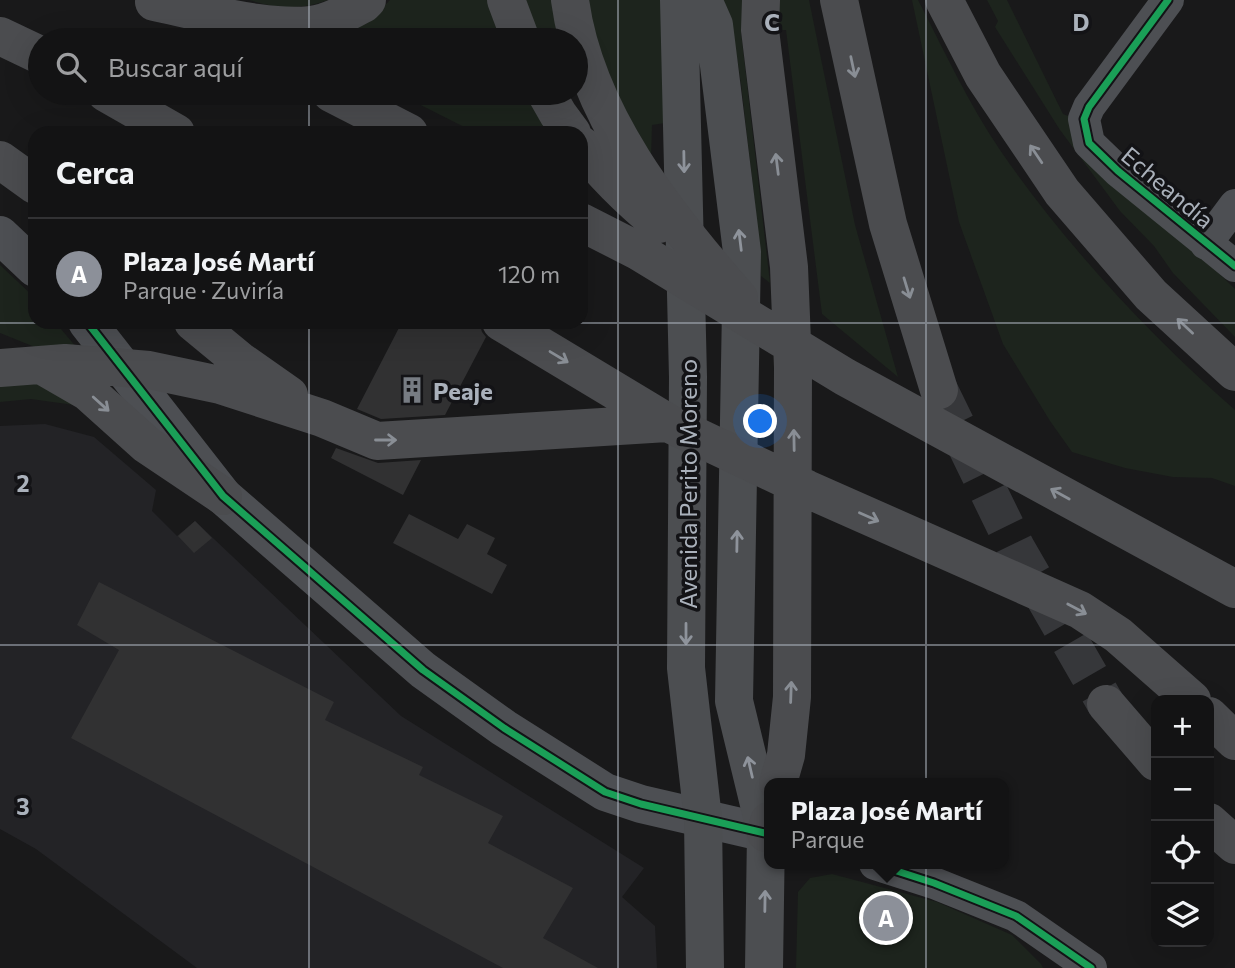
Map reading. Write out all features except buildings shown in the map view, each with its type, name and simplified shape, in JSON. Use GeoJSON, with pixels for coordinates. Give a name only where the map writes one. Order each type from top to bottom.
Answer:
{"type":"FeatureCollection","features":[{"type":"Feature","properties":{"kind":"highway"},"geometry":{"type":"LineString","coordinates":[[152,1],[283,25],[323,23],[367,0]]}},
{"type":"Feature","properties":{"kind":"highway"},"geometry":{"type":"LineString","coordinates":[[506,0],[516,28]]}},
{"type":"Feature","properties":{"kind":"highway"},"geometry":{"type":"LineString","coordinates":[[570,0],[577,28]]}},
{"type":"Feature","properties":{"kind":"highway"},"geometry":{"type":"LineString","coordinates":[[839,0],[888,224],[939,390]]}},
{"type":"Feature","properties":{"kind":"highway"},"geometry":{"type":"LineString","coordinates":[[944,0],[983,75],[1062,192],[1151,295],[1235,372]]}},
{"type":"Feature","properties":{"kind":"highway"},"geometry":{"type":"LineString","coordinates":[[152,1],[205,28]]}},
{"type":"Feature","properties":{"kind":"highway"},"geometry":{"type":"LineString","coordinates":[[760,15],[789,267],[793,367],[792,697],[786,755],[779,778]]}},
{"type":"Feature","properties":{"kind":"highway"},"geometry":{"type":"LineString","coordinates":[[0,36],[28,49]]}},
{"type":"Feature","properties":{"kind":"highway"},"geometry":{"type":"LineString","coordinates":[[588,67],[601,101],[629,157],[707,262],[764,326]]}},
{"type":"Feature","properties":{"kind":"highway"},"geometry":{"type":"LineString","coordinates":[[127,105],[164,126]]}},
{"type":"Feature","properties":{"kind":"highway"},"geometry":{"type":"LineString","coordinates":[[354,105],[395,126]]}},
{"type":"Feature","properties":{"kind":"highway"},"geometry":{"type":"LineString","coordinates":[[553,105],[567,126]]}},
{"type":"Feature","properties":{"kind":"highway"},"geometry":{"type":"LineString","coordinates":[[588,155],[630,200],[707,262]]}},
{"type":"Feature","properties":{"kind":"highway"},"geometry":{"type":"LineString","coordinates":[[0,160],[28,180]]}},
{"type":"Feature","properties":{"kind":"highway"},"geometry":{"type":"LineString","coordinates":[[588,226],[638,251],[845,377],[1235,589]]}},
{"type":"Feature","properties":{"kind":"highway"},"geometry":{"type":"LineString","coordinates":[[201,329],[239,360],[322,418]]}},
{"type":"Feature","properties":{"kind":"highway"},"geometry":{"type":"LineString","coordinates":[[513,329],[670,424],[807,489],[1080,610],[1118,635],[1186,695]]}},
{"type":"Feature","properties":{"kind":"highway"},"geometry":{"type":"LineString","coordinates":[[0,346],[62,375],[88,392],[147,445],[223,496]]}},
{"type":"Feature","properties":{"kind":"highway"},"geometry":{"type":"LineString","coordinates":[[0,368],[65,363],[149,370],[220,385],[322,418],[377,442],[670,424]]}},
{"type":"Feature","properties":{"kind":"highway"},"geometry":{"type":"LineString","coordinates":[[1105,704],[1152,758]]}},
{"type":"Feature","properties":{"kind":"highway"},"geometry":{"type":"LineString","coordinates":[[1214,721],[1235,740]]}},
{"type":"Feature","properties":{"kind":"highway"},"geometry":{"type":"LineString","coordinates":[[1214,826],[1235,845]]}},
{"type":"Feature","properties":{"kind":"main road","name":"Avenida Perito Moreno"},"geometry":{"type":"LineString","coordinates":[[679,0],[688,377],[686,668],[703,819],[705,968]]}},
{"type":"Feature","properties":{"kind":"main road"},"geometry":{"type":"LineString","coordinates":[[703,0],[714,25],[741,252],[734,701],[764,814]]}},
{"type":"Feature","properties":{"kind":"main road"},"geometry":{"type":"LineString","coordinates":[[764,968],[767,869]]}},
{"type":"Feature","properties":{"kind":"street","name":"Echeandía"},"geometry":{"type":"LineString","coordinates":[[1168,0],[1089,107],[1084,119],[1085,130],[1089,143],[1118,171],[1235,266]]}},
{"type":"Feature","properties":{"kind":"street"},"geometry":{"type":"LineString","coordinates":[[1206,244],[1235,205]]}},
{"type":"Feature","properties":{"kind":"street"},"geometry":{"type":"LineString","coordinates":[[0,235],[28,261]]}},
{"type":"Feature","properties":{"kind":"street"},"geometry":{"type":"LineString","coordinates":[[92,329],[223,496],[423,670],[505,728],[605,793],[703,819],[764,828]]}},
{"type":"Feature","properties":{"kind":"street"},"geometry":{"type":"LineString","coordinates":[[891,869],[934,883],[1016,916],[1082,965]]}},
{"type":"Feature","properties":{"kind":"shaded area"},"geometry":{"type":"Polygon","coordinates":[[[249,0],[328,0],[288,7],[249,0]]]}},
{"type":"Feature","properties":{"kind":"shaded area"},"geometry":{"type":"Polygon","coordinates":[[[390,0],[491,0],[500,28],[330,28],[376,15],[390,0]]]}},
{"type":"Feature","properties":{"kind":"shaded area"},"geometry":{"type":"Polygon","coordinates":[[[523,0],[552,0],[559,28],[534,28],[523,0]]]}},
{"type":"Feature","properties":{"kind":"shaded area"},"geometry":{"type":"Polygon","coordinates":[[[585,0],[664,0],[665,123],[652,125],[651,158],[616,101],[585,0]]]}},
{"type":"Feature","properties":{"kind":"shaded area"},"geometry":{"type":"Polygon","coordinates":[[[722,0],[809,0],[855,225],[898,377],[822,314],[786,30],[741,32],[770,283],[761,276],[741,85],[736,50],[722,0]]]}},
{"type":"Feature","properties":{"kind":"shaded area"},"geometry":{"type":"Polygon","coordinates":[[[912,0],[918,0],[977,114],[1025,185],[1080,254],[1140,320],[1235,410],[1235,486],[1212,478],[1173,477],[1125,468],[1072,452],[1050,421],[1003,344],[959,222],[912,0]]]}},
{"type":"Feature","properties":{"kind":"shaded area"},"geometry":{"type":"Polygon","coordinates":[[[987,0],[1007,0],[1063,114],[1068,116],[1082,140],[1235,289],[1235,337],[1173,273],[1154,246],[1120,211],[1060,130],[995,27],[998,21],[987,0]]]}},
{"type":"Feature","properties":{"kind":"shaded area"},"geometry":{"type":"Polygon","coordinates":[[[421,105],[536,105],[549,126],[462,126],[421,105]]]}},
{"type":"Feature","properties":{"kind":"shaded area"},"geometry":{"type":"Polygon","coordinates":[[[0,265],[28,291],[28,329],[61,329],[111,388],[62,358],[0,333],[0,265]]]}},
{"type":"Feature","properties":{"kind":"shaded area"},"geometry":{"type":"Polygon","coordinates":[[[0,358],[81,406],[31,399],[0,402],[0,358]]]}},
{"type":"Feature","properties":{"kind":"shaded area"},"geometry":{"type":"Polygon","coordinates":[[[45,424],[94,437],[156,490],[152,511],[177,536],[195,521],[401,716],[644,868],[622,897],[655,926],[657,968],[197,968],[36,849],[0,829],[0,426],[45,424]]]}},
{"type":"Feature","properties":{"kind":"shaded area"},"geometry":{"type":"Polygon","coordinates":[[[832,874],[937,902],[1012,935],[1043,968],[796,968],[798,892],[810,878],[832,874]]]}},
{"type":"Feature","properties":{"kind":"tunnel"},"geometry":{"type":"LineString","coordinates":[[939,390],[1016,548],[1106,704]]}},
{"type":"Feature","properties":{"kind":"cycle path"},"geometry":{"type":"LineString","coordinates":[[1168,0],[1089,107],[1084,119],[1089,143],[1118,171],[1235,266]]}},
{"type":"Feature","properties":{"kind":"cycle path"},"geometry":{"type":"LineString","coordinates":[[92,329],[223,496],[423,670],[504,728],[605,792],[641,804],[764,833]]}},
{"type":"Feature","properties":{"kind":"cycle path"},"geometry":{"type":"LineString","coordinates":[[891,869],[934,883],[1016,916],[1091,968]]}},
{"type":"Feature","properties":{"kind":"place","name":"Peaje"},"geometry":{"type":"Point","coordinates":[412,390]}},
{"type":"Feature","properties":{"kind":"place","name":"Plaza José Martí"},"geometry":{"type":"Point","coordinates":[886,918]}}]}
